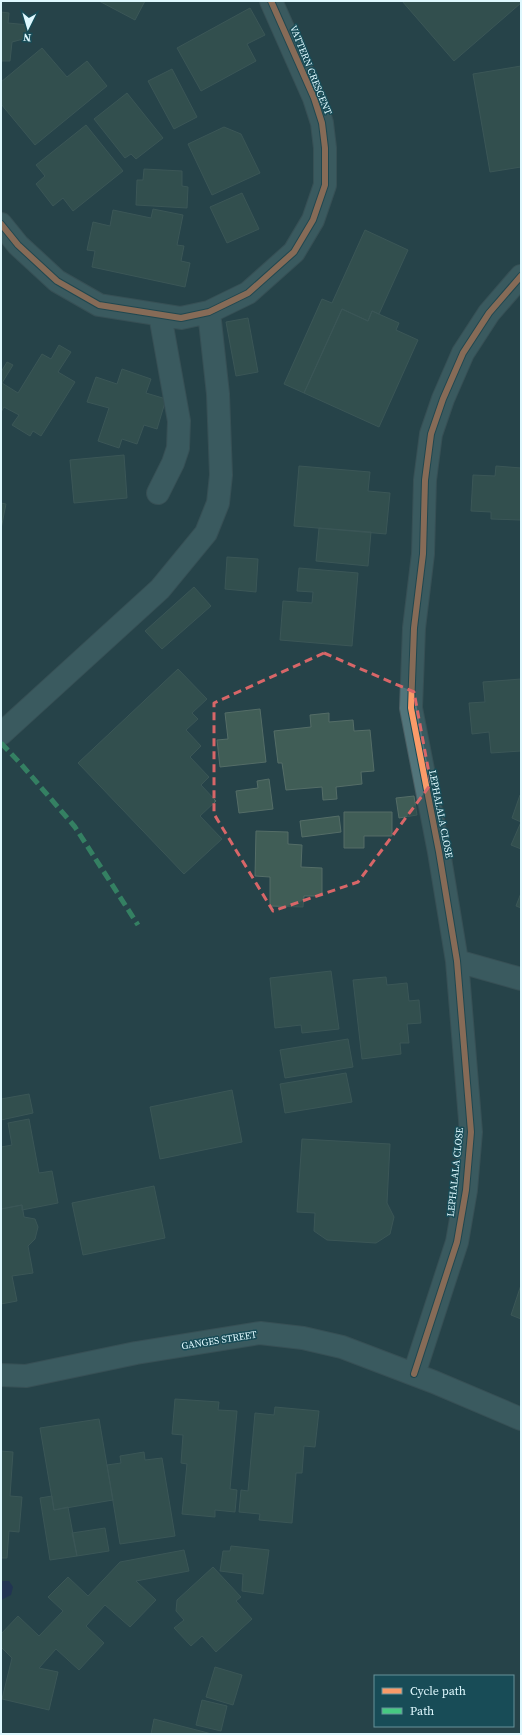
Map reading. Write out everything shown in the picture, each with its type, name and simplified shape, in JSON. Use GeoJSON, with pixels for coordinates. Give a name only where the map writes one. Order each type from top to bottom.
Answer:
{"type":"FeatureCollection","features":[{"type":"Feature","properties":{"kind":"street","name":"VATTERN CRESCENT"},"geometry":{"type":"LineString","coordinates":[[1,224],[18,245],[57,281],[100,305],[181,318],[209,312],[248,293],[294,252],[313,220],[325,185],[325,148],[322,123],[314,98],[272,1]]}},
{"type":"Feature","properties":{"kind":"street","name":"LEPHALALA CLOSE"},"geometry":{"type":"LineString","coordinates":[[414,1374],[457,1242],[466,1190],[471,1132],[457,961],[439,852],[411,708],[414,628],[422,554],[425,480],[431,434],[443,399],[462,353],[489,313],[521,276]]}},
{"type":"Feature","properties":{"kind":"street"},"geometry":{"type":"LineString","coordinates":[[1,734],[160,589],[206,533],[218,503],[221,475],[218,394],[209,312]]}},
{"type":"Feature","properties":{"kind":"street"},"geometry":{"type":"LineString","coordinates":[[158,493],[173,463],[178,448],[179,422],[160,315]]}},
{"type":"Feature","properties":{"kind":"street"},"geometry":{"type":"LineString","coordinates":[[457,961],[521,979]]}},
{"type":"Feature","properties":{"kind":"street","name":"GANGES STREET"},"geometry":{"type":"LineString","coordinates":[[1,1375],[26,1376],[136,1352],[260,1333],[303,1338],[342,1348],[414,1374],[521,1419]]}},
{"type":"Feature","properties":{"kind":"highlighted area"},"geometry":{"type":"Polygon","coordinates":[[[324,653],[414,692],[431,784],[358,882],[273,911],[214,814],[214,703],[324,653]]]}},
{"type":"Feature","properties":{"kind":"shaded area"},"geometry":{"type":"Polygon","coordinates":[[[1,1581],[9,1581],[13,1587],[11,1595],[1,1600],[1,1581]]]}},
{"type":"Feature","properties":{"kind":"building"},"geometry":{"type":"Polygon","coordinates":[[[99,1],[145,1],[135,20],[99,1]]]}},
{"type":"Feature","properties":{"kind":"building"},"geometry":{"type":"Polygon","coordinates":[[[402,1],[521,1],[521,3],[454,61],[402,1]]]}},
{"type":"Feature","properties":{"kind":"building"},"geometry":{"type":"Polygon","coordinates":[[[250,8],[265,35],[247,44],[256,61],[201,91],[177,48],[250,8]]]}},
{"type":"Feature","properties":{"kind":"building"},"geometry":{"type":"Polygon","coordinates":[[[1,12],[9,13],[8,23],[29,25],[27,38],[12,42],[10,61],[1,61],[1,12]]]}},
{"type":"Feature","properties":{"kind":"building"},"geometry":{"type":"Polygon","coordinates":[[[42,48],[67,77],[87,61],[107,86],[35,145],[1,104],[1,82],[42,48]]]}},
{"type":"Feature","properties":{"kind":"building"},"geometry":{"type":"Polygon","coordinates":[[[521,66],[521,167],[490,172],[473,74],[521,66]]]}},
{"type":"Feature","properties":{"kind":"building"},"geometry":{"type":"Polygon","coordinates":[[[172,69],[197,117],[174,129],[148,81],[172,69]]]}},
{"type":"Feature","properties":{"kind":"building"},"geometry":{"type":"Polygon","coordinates":[[[127,93],[163,138],[136,159],[131,154],[125,158],[94,119],[127,93]]]}},
{"type":"Feature","properties":{"kind":"building"},"geometry":{"type":"Polygon","coordinates":[[[86,125],[123,171],[73,211],[63,198],[53,206],[36,184],[45,176],[36,165],[86,125]]]}},
{"type":"Feature","properties":{"kind":"building"},"geometry":{"type":"Polygon","coordinates":[[[224,127],[241,134],[260,173],[212,195],[188,144],[224,127]]]}},
{"type":"Feature","properties":{"kind":"building"},"geometry":{"type":"Polygon","coordinates":[[[144,169],[182,171],[182,186],[188,187],[187,208],[136,205],[137,180],[143,180],[144,169]]]}},
{"type":"Feature","properties":{"kind":"building"},"geometry":{"type":"Polygon","coordinates":[[[242,193],[259,229],[227,243],[210,207],[242,193]]]}},
{"type":"Feature","properties":{"kind":"building"},"geometry":{"type":"Polygon","coordinates":[[[153,209],[183,215],[177,245],[184,246],[181,261],[190,263],[185,287],[92,267],[95,251],[87,250],[93,222],[110,226],[113,210],[151,218],[153,209]]]}},
{"type":"Feature","properties":{"kind":"building"},"geometry":{"type":"Polygon","coordinates":[[[365,230],[408,250],[379,314],[372,311],[368,321],[342,309],[304,393],[284,384],[322,299],[332,303],[365,230]]]}},
{"type":"Feature","properties":{"kind":"building"},"geometry":{"type":"Polygon","coordinates":[[[342,309],[368,321],[372,311],[399,323],[396,330],[418,340],[379,427],[304,393],[342,309]]]}},
{"type":"Feature","properties":{"kind":"building"},"geometry":{"type":"Polygon","coordinates":[[[248,318],[258,372],[236,376],[226,322],[248,318]]]}},
{"type":"Feature","properties":{"kind":"building"},"geometry":{"type":"Polygon","coordinates":[[[59,345],[71,352],[58,372],[75,382],[41,436],[33,431],[30,436],[12,425],[19,415],[4,407],[1,412],[1,372],[7,362],[13,365],[2,383],[18,393],[42,354],[51,359],[59,345]]]}},
{"type":"Feature","properties":{"kind":"building"},"geometry":{"type":"Polygon","coordinates":[[[122,369],[151,379],[146,393],[166,399],[157,429],[144,425],[137,444],[122,439],[119,448],[98,441],[109,408],[87,402],[96,377],[117,384],[122,369]]]}},
{"type":"Feature","properties":{"kind":"building"},"geometry":{"type":"Polygon","coordinates":[[[124,455],[127,498],[74,503],[70,460],[124,455]]]}},
{"type":"Feature","properties":{"kind":"building"},"geometry":{"type":"Polygon","coordinates":[[[299,466],[370,472],[368,491],[390,493],[386,534],[294,526],[299,466]]]}},
{"type":"Feature","properties":{"kind":"building"},"geometry":{"type":"Polygon","coordinates":[[[496,466],[521,468],[521,520],[491,519],[491,512],[471,511],[473,475],[495,476],[496,466]]]}},
{"type":"Feature","properties":{"kind":"building"},"geometry":{"type":"Polygon","coordinates":[[[1,503],[6,504],[1,529],[1,503]]]}},
{"type":"Feature","properties":{"kind":"building"},"geometry":{"type":"Polygon","coordinates":[[[319,528],[371,532],[368,566],[316,561],[319,528]]]}},
{"type":"Feature","properties":{"kind":"building"},"geometry":{"type":"Polygon","coordinates":[[[227,557],[258,559],[256,592],[225,589],[227,557]]]}},
{"type":"Feature","properties":{"kind":"building"},"geometry":{"type":"Polygon","coordinates":[[[299,568],[358,573],[352,646],[280,640],[283,601],[312,603],[313,592],[297,591],[299,568]]]}},
{"type":"Feature","properties":{"kind":"building"},"geometry":{"type":"Polygon","coordinates":[[[194,587],[211,606],[162,649],[145,631],[194,587]]]}},
{"type":"Feature","properties":{"kind":"building"},"geometry":{"type":"Polygon","coordinates":[[[178,669],[207,699],[192,713],[198,719],[186,730],[201,746],[190,757],[209,777],[201,785],[216,801],[200,816],[222,839],[184,874],[78,763],[178,669]]]}},
{"type":"Feature","properties":{"kind":"building"},"geometry":{"type":"Polygon","coordinates":[[[521,679],[521,751],[491,753],[489,732],[472,734],[469,703],[485,702],[483,682],[521,679]]]}},
{"type":"Feature","properties":{"kind":"building"},"geometry":{"type":"Polygon","coordinates":[[[260,709],[266,762],[220,767],[217,740],[228,739],[225,713],[260,709]]]}},
{"type":"Feature","properties":{"kind":"building"},"geometry":{"type":"Polygon","coordinates":[[[329,713],[329,722],[353,720],[354,731],[370,730],[374,771],[361,772],[362,784],[336,787],[337,799],[323,800],[322,787],[286,790],[282,763],[278,763],[274,731],[311,727],[310,715],[329,713]]]}},
{"type":"Feature","properties":{"kind":"building"},"geometry":{"type":"Polygon","coordinates":[[[269,779],[273,809],[239,813],[236,791],[258,788],[257,781],[269,779]]]}},
{"type":"Feature","properties":{"kind":"building"},"geometry":{"type":"Polygon","coordinates":[[[520,795],[521,796],[521,822],[512,818],[520,795]]]}},
{"type":"Feature","properties":{"kind":"building"},"geometry":{"type":"Polygon","coordinates":[[[414,796],[417,815],[399,818],[396,798],[414,796]]]}},
{"type":"Feature","properties":{"kind":"building"},"geometry":{"type":"Polygon","coordinates":[[[344,812],[392,812],[392,836],[364,836],[364,848],[344,848],[344,812]]]}},
{"type":"Feature","properties":{"kind":"building"},"geometry":{"type":"Polygon","coordinates":[[[339,816],[341,832],[302,837],[300,821],[339,816]]]}},
{"type":"Feature","properties":{"kind":"building"},"geometry":{"type":"Polygon","coordinates":[[[521,822],[521,849],[511,845],[521,822]]]}},
{"type":"Feature","properties":{"kind":"building"},"geometry":{"type":"Polygon","coordinates":[[[256,831],[288,832],[288,844],[302,845],[301,867],[322,868],[322,896],[304,896],[303,907],[270,906],[270,877],[255,876],[256,831]]]}},
{"type":"Feature","properties":{"kind":"building"},"geometry":{"type":"Polygon","coordinates":[[[521,893],[521,908],[516,906],[521,893]]]}},
{"type":"Feature","properties":{"kind":"building"},"geometry":{"type":"Polygon","coordinates":[[[331,971],[339,1029],[302,1033],[301,1025],[275,1028],[270,978],[331,971]]]}},
{"type":"Feature","properties":{"kind":"building"},"geometry":{"type":"Polygon","coordinates":[[[386,977],[387,985],[407,983],[409,1001],[419,1000],[421,1023],[407,1024],[409,1043],[400,1043],[401,1054],[362,1059],[353,980],[386,977]]]}},
{"type":"Feature","properties":{"kind":"building"},"geometry":{"type":"Polygon","coordinates":[[[348,1039],[353,1067],[285,1078],[280,1050],[348,1039]]]}},
{"type":"Feature","properties":{"kind":"building"},"geometry":{"type":"Polygon","coordinates":[[[346,1073],[352,1102],[285,1113],[280,1084],[346,1073]]]}},
{"type":"Feature","properties":{"kind":"building"},"geometry":{"type":"Polygon","coordinates":[[[232,1090],[242,1142],[160,1159],[150,1107],[232,1090]]]}},
{"type":"Feature","properties":{"kind":"building"},"geometry":{"type":"Polygon","coordinates":[[[29,1094],[33,1113],[1,1120],[1,1099],[29,1094]]]}},
{"type":"Feature","properties":{"kind":"building"},"geometry":{"type":"Polygon","coordinates":[[[29,1119],[39,1173],[52,1171],[58,1203],[22,1210],[22,1205],[1,1209],[1,1147],[12,1145],[8,1123],[29,1119]]]}},
{"type":"Feature","properties":{"kind":"building"},"geometry":{"type":"Polygon","coordinates":[[[302,1139],[390,1144],[387,1203],[394,1217],[390,1234],[376,1243],[327,1240],[314,1231],[315,1213],[297,1212],[302,1139]]]}},
{"type":"Feature","properties":{"kind":"building"},"geometry":{"type":"Polygon","coordinates":[[[154,1186],[165,1238],[83,1255],[72,1203],[154,1186]]]}},
{"type":"Feature","properties":{"kind":"building"},"geometry":{"type":"Polygon","coordinates":[[[22,1205],[24,1217],[35,1219],[38,1227],[35,1239],[28,1246],[33,1273],[12,1276],[17,1301],[1,1304],[1,1209],[22,1205]]]}},
{"type":"Feature","properties":{"kind":"building"},"geometry":{"type":"Polygon","coordinates":[[[521,1285],[521,1319],[511,1315],[521,1285]]]}},
{"type":"Feature","properties":{"kind":"building"},"geometry":{"type":"Polygon","coordinates":[[[175,1399],[219,1402],[218,1410],[237,1411],[230,1489],[237,1490],[235,1512],[215,1510],[215,1517],[182,1514],[187,1464],[181,1463],[183,1435],[172,1434],[175,1399]]]}},
{"type":"Feature","properties":{"kind":"building"},"geometry":{"type":"Polygon","coordinates":[[[275,1407],[319,1411],[315,1447],[304,1446],[302,1473],[296,1473],[292,1523],[259,1520],[260,1514],[239,1512],[241,1490],[248,1491],[255,1413],[274,1415],[275,1407]]]}},
{"type":"Feature","properties":{"kind":"building"},"geometry":{"type":"Polygon","coordinates":[[[99,1419],[113,1500],[54,1510],[40,1428],[99,1419]]]}},
{"type":"Feature","properties":{"kind":"building"},"geometry":{"type":"Polygon","coordinates":[[[1,1451],[13,1452],[10,1496],[22,1497],[19,1532],[9,1531],[7,1558],[1,1558],[1,1451]]]}},
{"type":"Feature","properties":{"kind":"building"},"geometry":{"type":"Polygon","coordinates":[[[144,1452],[145,1460],[162,1458],[175,1536],[120,1544],[107,1465],[121,1463],[120,1456],[144,1452]]]}},
{"type":"Feature","properties":{"kind":"building"},"geometry":{"type":"Polygon","coordinates":[[[52,1496],[54,1510],[68,1507],[77,1556],[50,1560],[40,1498],[52,1496]]]}},
{"type":"Feature","properties":{"kind":"building"},"geometry":{"type":"Polygon","coordinates":[[[105,1528],[109,1551],[77,1556],[72,1533],[105,1528]]]}},
{"type":"Feature","properties":{"kind":"building"},"geometry":{"type":"Polygon","coordinates":[[[231,1546],[269,1550],[263,1594],[242,1591],[243,1574],[220,1571],[223,1551],[230,1551],[231,1546]]]}},
{"type":"Feature","properties":{"kind":"building"},"geometry":{"type":"Polygon","coordinates":[[[184,1550],[189,1571],[136,1581],[156,1600],[130,1627],[105,1605],[86,1626],[104,1643],[79,1670],[56,1649],[39,1668],[58,1672],[49,1710],[2,1699],[12,1658],[1,1647],[1,1634],[18,1616],[39,1636],[63,1611],[48,1597],[68,1577],[88,1596],[120,1562],[184,1550]]]}},
{"type":"Feature","properties":{"kind":"building"},"geometry":{"type":"Polygon","coordinates":[[[213,1567],[241,1597],[236,1601],[252,1619],[216,1652],[202,1636],[191,1646],[174,1628],[184,1620],[176,1611],[177,1600],[213,1567]]]}},
{"type":"Feature","properties":{"kind":"building"},"geometry":{"type":"Polygon","coordinates":[[[215,1667],[242,1675],[233,1705],[206,1697],[215,1667]]]}},
{"type":"Feature","properties":{"kind":"building"},"geometry":{"type":"Polygon","coordinates":[[[202,1700],[227,1706],[221,1731],[196,1725],[202,1700]]]}},
{"type":"Feature","properties":{"kind":"building"},"geometry":{"type":"Polygon","coordinates":[[[154,1719],[212,1734],[151,1734],[154,1719]]]}},
{"type":"Feature","properties":{"kind":"marked path"},"geometry":{"type":"LineString","coordinates":[[1,743],[75,827],[138,925]]}},
{"type":"Feature","properties":{"kind":"cycle path"},"geometry":{"type":"LineString","coordinates":[[1,224],[18,245],[57,281],[99,305],[181,318],[209,312],[248,293],[294,252],[313,220],[325,185],[325,148],[322,123],[314,98],[271,1]]}},
{"type":"Feature","properties":{"kind":"cycle path"},"geometry":{"type":"LineString","coordinates":[[414,1374],[457,1242],[466,1190],[471,1132],[457,961],[439,852],[411,708],[414,628],[423,554],[425,480],[431,434],[443,399],[463,353],[489,313],[521,276]]}}]}
